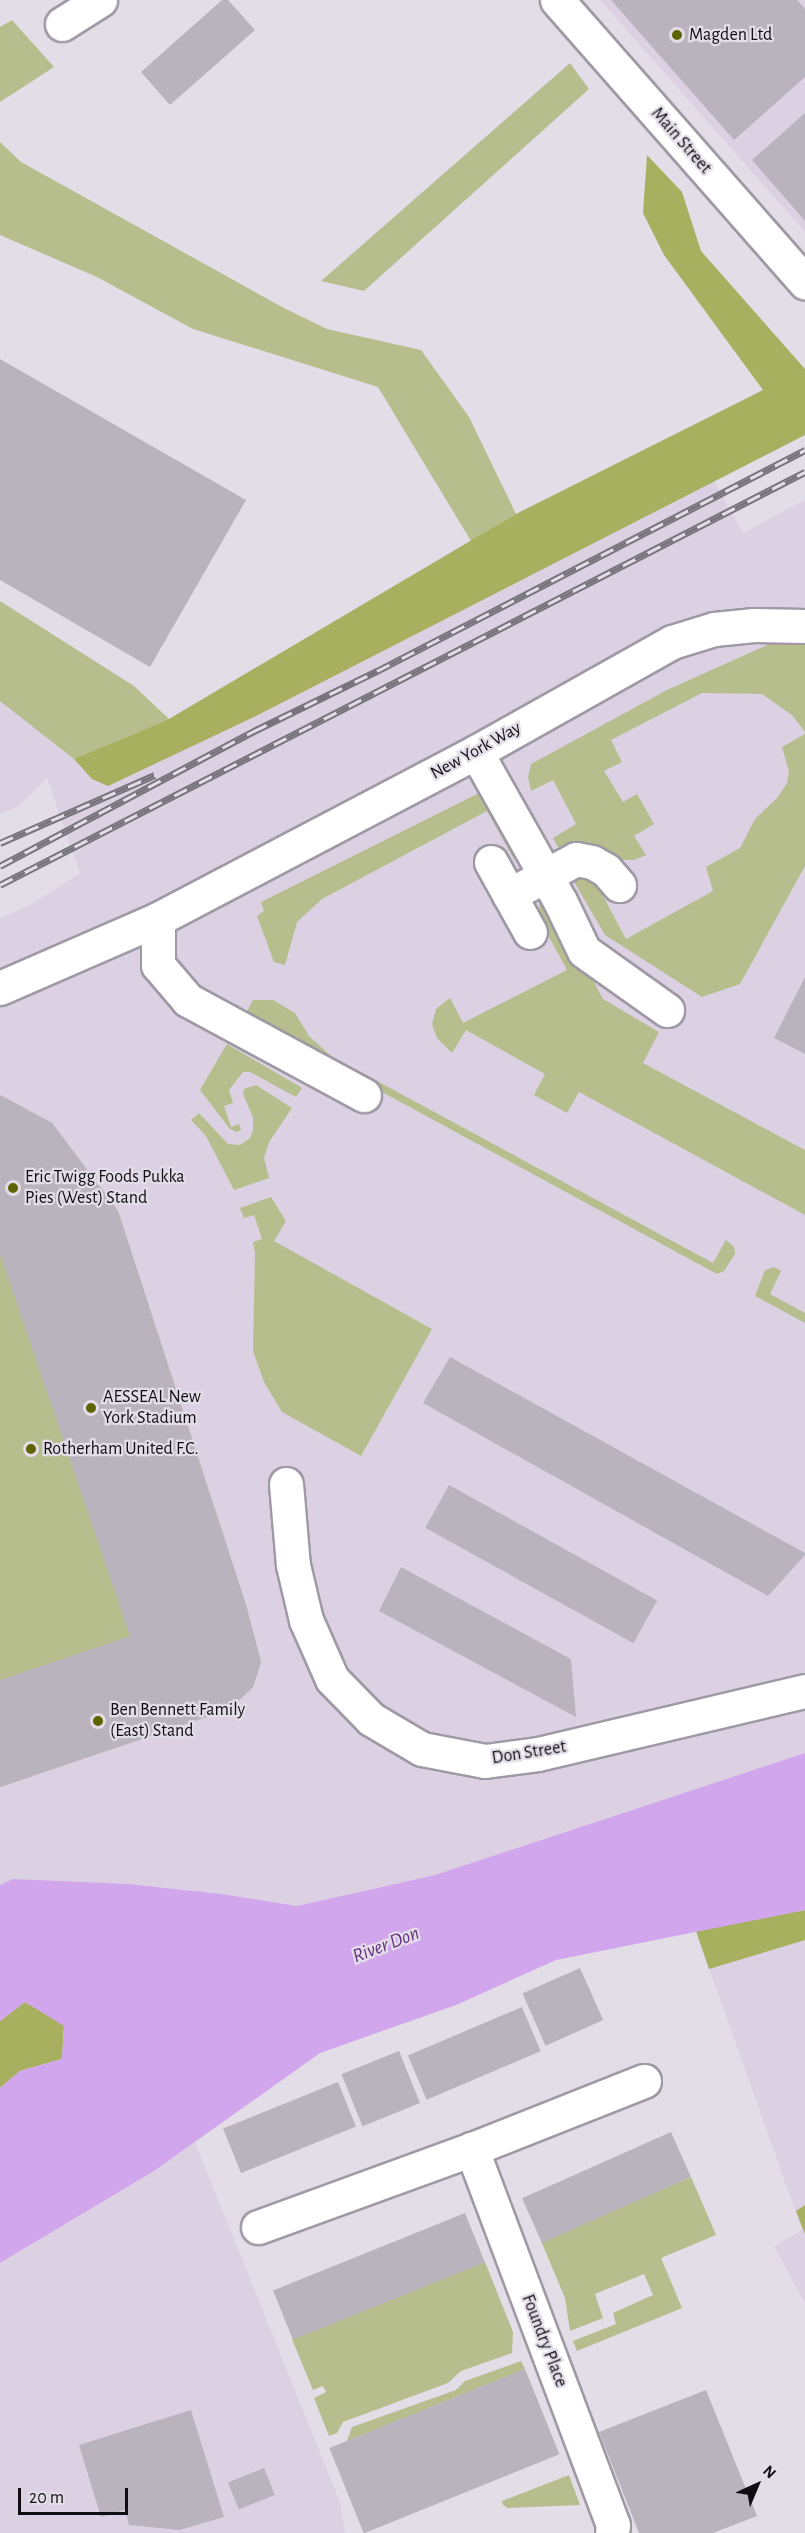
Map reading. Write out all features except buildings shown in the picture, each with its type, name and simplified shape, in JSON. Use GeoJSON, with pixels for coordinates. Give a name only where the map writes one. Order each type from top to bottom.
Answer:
{"type":"FeatureCollection","features":[{"type":"Feature","properties":{"kind":"street"},"geometry":{"type":"LineString","coordinates":[[62,24],[100,0]]}},
{"type":"Feature","properties":{"kind":"street","name":"Main Street"},"geometry":{"type":"LineString","coordinates":[[557,0],[805,282]]}},
{"type":"Feature","properties":{"kind":"street","name":"New York Way"},"geometry":{"type":"LineString","coordinates":[[0,988],[158,919],[476,752],[672,642],[714,629],[754,625],[805,626]]}},
{"type":"Feature","properties":{"kind":"street"},"geometry":{"type":"LineString","coordinates":[[476,752],[585,951],[667,1010]]}},
{"type":"Feature","properties":{"kind":"street"},"geometry":{"type":"LineString","coordinates":[[509,895],[576,859],[599,866],[619,885]]}},
{"type":"Feature","properties":{"kind":"street"},"geometry":{"type":"LineString","coordinates":[[491,862],[530,932]]}},
{"type":"Feature","properties":{"kind":"street"},"geometry":{"type":"LineString","coordinates":[[158,919],[158,965],[188,1000],[364,1095]]}},
{"type":"Feature","properties":{"kind":"street","name":"Don Street"},"geometry":{"type":"LineString","coordinates":[[286,1484],[293,1565],[306,1620],[332,1679],[370,1719],[423,1749],[485,1761],[538,1754],[805,1691]]}},
{"type":"Feature","properties":{"kind":"street"},"geometry":{"type":"LineString","coordinates":[[258,2227],[472,2149],[644,2081]]}},
{"type":"Feature","properties":{"kind":"street","name":"Foundry Place"},"geometry":{"type":"LineString","coordinates":[[472,2149],[613,2525],[612,2533]]}},
{"type":"Feature","properties":{"kind":"shaded area"},"geometry":{"type":"Polygon","coordinates":[[[600,0],[805,0],[805,232],[600,0]]]}},
{"type":"Feature","properties":{"kind":"shaded area"},"geometry":{"type":"Polygon","coordinates":[[[685,429],[743,533],[805,500],[805,1753],[435,1875],[297,1906],[221,1894],[13,1879],[0,1885],[0,919],[32,904],[80,873],[47,778],[18,807],[0,814],[0,623],[169,719],[516,514],[685,429]]]}},
{"type":"Feature","properties":{"kind":"shaded area"},"geometry":{"type":"Polygon","coordinates":[[[805,1910],[805,2303],[774,2246],[802,2230],[696,1931],[805,1910]]]}},
{"type":"Feature","properties":{"kind":"shaded area"},"geometry":{"type":"Polygon","coordinates":[[[195,2142],[340,2502],[345,2533],[0,2533],[0,2263],[154,2171],[195,2142]]]}},
{"type":"Feature","properties":{"kind":"green space"},"geometry":{"type":"Polygon","coordinates":[[[12,20],[54,67],[0,102],[0,27],[12,20]]]}},
{"type":"Feature","properties":{"kind":"green space"},"geometry":{"type":"Polygon","coordinates":[[[570,63],[589,89],[364,291],[321,281],[570,63]]]}},
{"type":"Feature","properties":{"kind":"green space"},"geometry":{"type":"Polygon","coordinates":[[[0,142],[21,162],[282,307],[327,329],[421,350],[469,417],[516,514],[471,541],[378,387],[193,329],[97,277],[0,235],[0,142]]]}},
{"type":"Feature","properties":{"kind":"green space"},"geometry":{"type":"Polygon","coordinates":[[[647,155],[682,192],[701,251],[805,369],[805,435],[254,717],[108,786],[92,779],[74,759],[169,719],[516,514],[763,390],[664,255],[643,213],[647,155]]]}},
{"type":"Feature","properties":{"kind":"green space"},"geometry":{"type":"Polygon","coordinates":[[[0,601],[134,686],[169,719],[74,759],[0,701],[0,601]]]}},
{"type":"Feature","properties":{"kind":"green space"},"geometry":{"type":"Polygon","coordinates":[[[774,642],[805,645],[805,732],[792,715],[762,694],[702,693],[611,740],[622,762],[604,771],[623,802],[637,794],[654,824],[634,836],[646,855],[634,860],[617,860],[599,848],[581,842],[558,847],[553,838],[576,824],[553,780],[531,791],[528,777],[531,764],[667,690],[774,642]]]}},
{"type":"Feature","properties":{"kind":"green space"},"geometry":{"type":"Polygon","coordinates":[[[805,734],[805,866],[740,984],[702,997],[605,935],[573,880],[584,876],[595,881],[626,939],[713,891],[706,867],[740,848],[755,819],[777,798],[787,783],[789,771],[782,747],[805,734]]]}},
{"type":"Feature","properties":{"kind":"green space"},"geometry":{"type":"Polygon","coordinates":[[[487,789],[525,867],[514,859],[487,811],[322,899],[297,922],[285,965],[274,962],[257,916],[264,911],[261,902],[487,789]]]}},
{"type":"Feature","properties":{"kind":"green space"},"geometry":{"type":"Polygon","coordinates":[[[548,895],[603,999],[659,1032],[643,1063],[805,1150],[805,1215],[579,1092],[567,1113],[534,1095],[545,1074],[466,1030],[452,1053],[437,1038],[432,1024],[436,1009],[450,998],[463,1023],[567,970],[542,924],[539,905],[548,895]]]}},
{"type":"Feature","properties":{"kind":"green space"},"geometry":{"type":"Polygon","coordinates":[[[253,1000],[273,1000],[295,1013],[309,1036],[331,1056],[713,1263],[726,1240],[734,1247],[735,1254],[724,1271],[717,1274],[244,1017],[253,1000]]]}},
{"type":"Feature","properties":{"kind":"green space"},"geometry":{"type":"Polygon","coordinates":[[[227,1044],[302,1088],[296,1097],[250,1072],[243,1072],[229,1090],[233,1103],[224,1106],[231,1127],[239,1124],[241,1130],[237,1132],[230,1129],[200,1090],[227,1044]]]}},
{"type":"Feature","properties":{"kind":"green space"},"geometry":{"type":"Polygon","coordinates":[[[256,1085],[292,1108],[269,1142],[264,1158],[269,1178],[234,1190],[206,1136],[191,1120],[199,1113],[228,1144],[240,1145],[250,1138],[253,1131],[253,1117],[243,1094],[244,1089],[256,1085]]]}},
{"type":"Feature","properties":{"kind":"green space","name":"AESSEAL New York Stadium"},"geometry":{"type":"Polygon","coordinates":[[[0,1095],[52,1123],[118,1211],[246,1605],[261,1662],[253,1687],[230,1709],[0,1787],[0,1095]]]}},
{"type":"Feature","properties":{"kind":"green space"},"geometry":{"type":"Polygon","coordinates":[[[271,1197],[286,1221],[274,1241],[432,1329],[361,1456],[282,1412],[264,1382],[253,1351],[255,1253],[253,1242],[262,1239],[254,1215],[244,1218],[240,1208],[271,1197]]]}},
{"type":"Feature","properties":{"kind":"green space"},"geometry":{"type":"Polygon","coordinates":[[[774,1267],[781,1271],[770,1294],[805,1313],[805,1323],[755,1296],[765,1270],[774,1267]]]}},
{"type":"Feature","properties":{"kind":"green space"},"geometry":{"type":"Polygon","coordinates":[[[805,1910],[805,1940],[709,1969],[696,1931],[805,1910]]]}},
{"type":"Feature","properties":{"kind":"green space"},"geometry":{"type":"Polygon","coordinates":[[[25,2002],[64,2025],[62,2059],[20,2071],[0,2088],[0,2021],[25,2002]]]}},
{"type":"Feature","properties":{"kind":"green space"},"geometry":{"type":"Polygon","coordinates":[[[691,2177],[716,2235],[661,2258],[682,2308],[577,2351],[573,2341],[616,2324],[613,2313],[653,2295],[644,2274],[595,2294],[603,2318],[570,2331],[565,2298],[541,2241],[691,2177]]]}},
{"type":"Feature","properties":{"kind":"green space"},"geometry":{"type":"Polygon","coordinates":[[[805,2205],[805,2234],[796,2211],[805,2205]]]}},
{"type":"Feature","properties":{"kind":"green space"},"geometry":{"type":"Polygon","coordinates":[[[485,2262],[513,2332],[512,2353],[461,2371],[448,2383],[343,2422],[337,2433],[329,2436],[314,2398],[326,2392],[323,2386],[313,2390],[292,2339],[485,2262]]]}},
{"type":"Feature","properties":{"kind":"green space"},"geometry":{"type":"Polygon","coordinates":[[[521,2361],[525,2369],[347,2441],[352,2427],[456,2390],[465,2381],[521,2361]]]}},
{"type":"Feature","properties":{"kind":"green space"},"geometry":{"type":"Polygon","coordinates":[[[569,2475],[580,2505],[508,2508],[503,2505],[502,2501],[569,2475]]]}},
{"type":"Feature","properties":{"kind":"water","name":"River Don"},"geometry":{"type":"Polygon","coordinates":[[[805,1753],[805,1910],[556,1960],[456,2005],[320,2053],[154,2171],[0,2263],[0,2088],[20,2071],[62,2059],[64,2026],[25,2002],[0,2021],[0,1885],[13,1879],[128,1884],[221,1894],[297,1906],[435,1875],[805,1753]]]}},
{"type":"Feature","properties":{"kind":"railway"},"geometry":{"type":"LineString","coordinates":[[0,866],[254,731],[377,671],[805,450]]}},
{"type":"Feature","properties":{"kind":"railway"},"geometry":{"type":"LineString","coordinates":[[0,885],[805,472]]}},
{"type":"Feature","properties":{"kind":"railway"},"geometry":{"type":"LineString","coordinates":[[0,843],[155,775]]}},
{"type":"Feature","properties":{"kind":"place","name":"Magden Ltd"},"geometry":{"type":"Point","coordinates":[677,35]}},
{"type":"Feature","properties":{"kind":"place","name":"Eric Twigg Foods Pukka Pies (West) Stand"},"geometry":{"type":"Point","coordinates":[13,1188]}},
{"type":"Feature","properties":{"kind":"place","name":"AESSEAL New York Stadium"},"geometry":{"type":"Point","coordinates":[91,1408]}},
{"type":"Feature","properties":{"kind":"place","name":"Rotherham United F.C."},"geometry":{"type":"Point","coordinates":[31,1449]}},
{"type":"Feature","properties":{"kind":"place","name":"Ben Bennett Family (East) Stand"},"geometry":{"type":"Point","coordinates":[98,1721]}}]}
